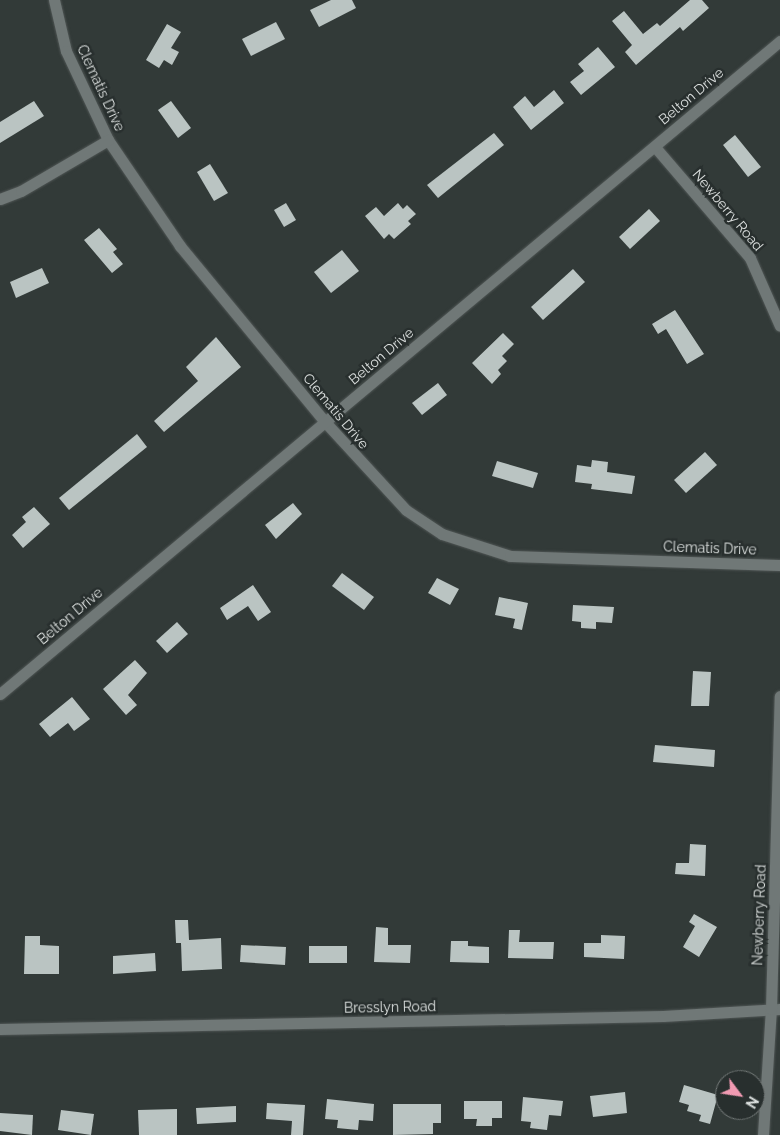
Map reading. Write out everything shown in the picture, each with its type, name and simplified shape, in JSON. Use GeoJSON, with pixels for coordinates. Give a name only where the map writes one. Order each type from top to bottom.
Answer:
{"type":"FeatureCollection","features":[{"type":"Feature","properties":{"kind":"street","name":"Clematis Drive"},"geometry":{"type":"LineString","coordinates":[[54,0],[66,51],[108,140],[180,246],[326,423],[406,510],[442,534],[476,547],[510,556],[780,565]]}},
{"type":"Feature","properties":{"kind":"street","name":"Belton Drive"},"geometry":{"type":"LineString","coordinates":[[0,694],[780,41]]}},
{"type":"Feature","properties":{"kind":"street"},"geometry":{"type":"LineString","coordinates":[[0,199],[21,191],[108,140]]}},
{"type":"Feature","properties":{"kind":"street","name":"Newberry Road"},"geometry":{"type":"LineString","coordinates":[[655,147],[750,258],[780,326]]}},
{"type":"Feature","properties":{"kind":"street","name":"Newberry Road"},"geometry":{"type":"LineString","coordinates":[[763,1135],[775,1009],[780,696]]}},
{"type":"Feature","properties":{"kind":"street","name":"Bresslyn Road"},"geometry":{"type":"LineString","coordinates":[[0,1029],[663,1016],[775,1009]]}},
{"type":"Feature","properties":{"kind":"building"},"geometry":{"type":"Polygon","coordinates":[[[331,0],[352,0],[356,8],[319,27],[310,10],[331,0]]]}},
{"type":"Feature","properties":{"kind":"building"},"geometry":{"type":"Polygon","coordinates":[[[690,0],[702,0],[709,8],[683,31],[680,27],[636,65],[625,52],[632,45],[612,21],[624,11],[643,34],[657,23],[660,26],[690,0]]]}},
{"type":"Feature","properties":{"kind":"building"},"geometry":{"type":"Polygon","coordinates":[[[276,22],[285,39],[251,56],[242,39],[276,22]]]}},
{"type":"Feature","properties":{"kind":"building"},"geometry":{"type":"Polygon","coordinates":[[[167,24],[181,32],[171,48],[179,52],[172,65],[164,60],[159,68],[146,60],[167,24]]]}},
{"type":"Feature","properties":{"kind":"building"},"geometry":{"type":"Polygon","coordinates":[[[598,47],[615,67],[581,95],[570,82],[584,71],[578,64],[598,47]]]}},
{"type":"Feature","properties":{"kind":"building"},"geometry":{"type":"Polygon","coordinates":[[[554,90],[564,103],[531,130],[513,107],[525,96],[534,107],[554,90]]]}},
{"type":"Feature","properties":{"kind":"building"},"geometry":{"type":"Polygon","coordinates":[[[34,101],[44,116],[0,143],[0,122],[34,101]]]}},
{"type":"Feature","properties":{"kind":"building"},"geometry":{"type":"Polygon","coordinates":[[[171,101],[191,128],[178,138],[158,110],[171,101]]]}},
{"type":"Feature","properties":{"kind":"building"},"geometry":{"type":"Polygon","coordinates":[[[494,133],[504,145],[438,198],[427,185],[494,133]]]}},
{"type":"Feature","properties":{"kind":"building"},"geometry":{"type":"Polygon","coordinates":[[[735,135],[761,167],[748,177],[723,145],[735,135]]]}},
{"type":"Feature","properties":{"kind":"building"},"geometry":{"type":"Polygon","coordinates":[[[210,164],[228,193],[214,201],[197,172],[210,164]]]}},
{"type":"Feature","properties":{"kind":"building"},"geometry":{"type":"Polygon","coordinates":[[[286,203],[296,220],[284,227],[274,210],[286,203]]]}},
{"type":"Feature","properties":{"kind":"building"},"geometry":{"type":"Polygon","coordinates":[[[398,203],[403,209],[407,205],[416,214],[408,221],[411,224],[394,239],[389,234],[384,239],[365,216],[376,207],[384,216],[398,203]]]}},
{"type":"Feature","properties":{"kind":"building"},"geometry":{"type":"Polygon","coordinates":[[[649,209],[660,221],[630,249],[619,237],[649,209]]]}},
{"type":"Feature","properties":{"kind":"building"},"geometry":{"type":"Polygon","coordinates":[[[99,228],[117,249],[113,252],[123,264],[112,273],[84,240],[99,228]]]}},
{"type":"Feature","properties":{"kind":"building"},"geometry":{"type":"Polygon","coordinates":[[[342,250],[359,271],[331,293],[314,272],[342,250]]]}},
{"type":"Feature","properties":{"kind":"building"},"geometry":{"type":"Polygon","coordinates":[[[42,268],[49,283],[16,298],[10,282],[42,268]]]}},
{"type":"Feature","properties":{"kind":"building"},"geometry":{"type":"Polygon","coordinates":[[[573,269],[585,282],[543,320],[531,307],[573,269]]]}},
{"type":"Feature","properties":{"kind":"building"},"geometry":{"type":"Polygon","coordinates":[[[675,310],[704,354],[687,364],[666,329],[658,334],[652,324],[675,310]]]}},
{"type":"Feature","properties":{"kind":"building"},"geometry":{"type":"Polygon","coordinates":[[[503,333],[514,344],[502,356],[507,361],[498,370],[501,374],[492,384],[472,363],[503,333]]]}},
{"type":"Feature","properties":{"kind":"building"},"geometry":{"type":"Polygon","coordinates":[[[216,337],[241,367],[164,432],[154,421],[198,381],[186,367],[216,337]]]}},
{"type":"Feature","properties":{"kind":"building"},"geometry":{"type":"Polygon","coordinates":[[[438,383],[447,395],[422,415],[412,403],[438,383]]]}},
{"type":"Feature","properties":{"kind":"building"},"geometry":{"type":"Polygon","coordinates":[[[137,434],[147,447],[69,510],[59,498],[137,434]]]}},
{"type":"Feature","properties":{"kind":"building"},"geometry":{"type":"Polygon","coordinates":[[[705,452],[717,465],[686,493],[674,480],[705,452]]]}},
{"type":"Feature","properties":{"kind":"building"},"geometry":{"type":"Polygon","coordinates":[[[592,460],[608,462],[607,472],[635,476],[632,494],[591,489],[592,484],[575,482],[577,465],[591,467],[592,460]]]}},
{"type":"Feature","properties":{"kind":"building"},"geometry":{"type":"Polygon","coordinates":[[[497,461],[538,473],[533,488],[492,476],[497,461]]]}},
{"type":"Feature","properties":{"kind":"building"},"geometry":{"type":"Polygon","coordinates":[[[293,503],[302,514],[276,539],[265,525],[293,503]]]}},
{"type":"Feature","properties":{"kind":"building"},"geometry":{"type":"Polygon","coordinates":[[[34,507],[50,524],[23,548],[12,535],[26,522],[22,517],[34,507]]]}},
{"type":"Feature","properties":{"kind":"building"},"geometry":{"type":"Polygon","coordinates":[[[342,573],[374,597],[364,610],[332,586],[342,573]]]}},
{"type":"Feature","properties":{"kind":"building"},"geometry":{"type":"Polygon","coordinates":[[[437,578],[459,589],[450,605],[428,593],[437,578]]]}},
{"type":"Feature","properties":{"kind":"building"},"geometry":{"type":"Polygon","coordinates":[[[253,585],[271,612],[258,621],[248,606],[227,620],[220,608],[253,585]]]}},
{"type":"Feature","properties":{"kind":"building"},"geometry":{"type":"Polygon","coordinates":[[[499,597],[528,603],[522,630],[513,628],[515,619],[495,615],[499,597]]]}},
{"type":"Feature","properties":{"kind":"building"},"geometry":{"type":"Polygon","coordinates":[[[573,605],[614,607],[612,623],[596,622],[596,629],[581,628],[581,622],[572,621],[573,605]]]}},
{"type":"Feature","properties":{"kind":"building"},"geometry":{"type":"Polygon","coordinates":[[[177,622],[188,634],[167,653],[156,641],[177,622]]]}},
{"type":"Feature","properties":{"kind":"building"},"geometry":{"type":"Polygon","coordinates":[[[135,660],[147,673],[128,695],[137,705],[126,715],[103,689],[135,660]]]}},
{"type":"Feature","properties":{"kind":"building"},"geometry":{"type":"Polygon","coordinates":[[[693,671],[711,672],[709,706],[691,706],[693,671]]]}},
{"type":"Feature","properties":{"kind":"building"},"geometry":{"type":"Polygon","coordinates":[[[72,697],[90,719],[74,731],[68,723],[50,737],[39,724],[72,697]]]}},
{"type":"Feature","properties":{"kind":"building"},"geometry":{"type":"Polygon","coordinates":[[[655,745],[715,750],[714,767],[653,762],[655,745]]]}},
{"type":"Feature","properties":{"kind":"building"},"geometry":{"type":"Polygon","coordinates":[[[690,844],[706,845],[705,876],[675,874],[676,863],[689,863],[690,844]]]}},
{"type":"Feature","properties":{"kind":"building"},"geometry":{"type":"Polygon","coordinates":[[[694,914],[717,927],[699,957],[683,947],[695,926],[689,922],[694,914]]]}},
{"type":"Feature","properties":{"kind":"building"},"geometry":{"type":"Polygon","coordinates":[[[175,920],[188,920],[189,940],[221,938],[222,969],[182,971],[181,943],[176,943],[175,920]]]}},
{"type":"Feature","properties":{"kind":"building"},"geometry":{"type":"Polygon","coordinates":[[[376,927],[388,928],[388,945],[411,945],[410,963],[374,962],[376,927]]]}},
{"type":"Feature","properties":{"kind":"building"},"geometry":{"type":"Polygon","coordinates":[[[509,930],[520,930],[519,942],[554,942],[553,959],[508,958],[509,930]]]}},
{"type":"Feature","properties":{"kind":"building"},"geometry":{"type":"Polygon","coordinates":[[[601,935],[625,936],[624,959],[584,957],[584,943],[601,943],[601,935]]]}},
{"type":"Feature","properties":{"kind":"building"},"geometry":{"type":"Polygon","coordinates":[[[25,936],[40,936],[40,945],[59,946],[59,974],[24,974],[25,936]]]}},
{"type":"Feature","properties":{"kind":"building"},"geometry":{"type":"Polygon","coordinates":[[[451,941],[468,941],[468,946],[489,947],[489,963],[450,962],[451,941]]]}},
{"type":"Feature","properties":{"kind":"building"},"geometry":{"type":"Polygon","coordinates":[[[241,945],[286,947],[285,965],[240,962],[241,945]]]}},
{"type":"Feature","properties":{"kind":"building"},"geometry":{"type":"Polygon","coordinates":[[[309,946],[347,946],[347,963],[309,963],[309,946]]]}},
{"type":"Feature","properties":{"kind":"building"},"geometry":{"type":"Polygon","coordinates":[[[155,953],[156,971],[113,974],[113,956],[155,953]]]}},
{"type":"Feature","properties":{"kind":"building"},"geometry":{"type":"Polygon","coordinates":[[[684,1085],[715,1094],[715,1106],[710,1124],[699,1121],[701,1115],[687,1111],[689,1105],[679,1102],[684,1085]]]}},
{"type":"Feature","properties":{"kind":"building"},"geometry":{"type":"Polygon","coordinates":[[[625,1092],[627,1113],[593,1117],[590,1096],[625,1092]]]}},
{"type":"Feature","properties":{"kind":"building"},"geometry":{"type":"Polygon","coordinates":[[[523,1097],[563,1101],[561,1116],[549,1115],[547,1130],[530,1128],[531,1122],[521,1121],[523,1097]]]}},
{"type":"Feature","properties":{"kind":"building"},"geometry":{"type":"Polygon","coordinates":[[[327,1099],[374,1104],[373,1121],[359,1120],[358,1130],[337,1128],[338,1120],[325,1119],[327,1099]]]}},
{"type":"Feature","properties":{"kind":"building"},"geometry":{"type":"Polygon","coordinates":[[[464,1101],[502,1101],[502,1118],[492,1118],[492,1126],[476,1126],[477,1119],[464,1119],[464,1101]]]}},
{"type":"Feature","properties":{"kind":"building"},"geometry":{"type":"Polygon","coordinates":[[[267,1103],[305,1105],[303,1135],[291,1135],[292,1121],[266,1119],[267,1103]]]}},
{"type":"Feature","properties":{"kind":"building"},"geometry":{"type":"Polygon","coordinates":[[[393,1104],[441,1104],[441,1123],[433,1123],[433,1134],[393,1135],[393,1104]]]}},
{"type":"Feature","properties":{"kind":"building"},"geometry":{"type":"Polygon","coordinates":[[[236,1106],[236,1122],[197,1124],[196,1108],[236,1106]]]}},
{"type":"Feature","properties":{"kind":"building"},"geometry":{"type":"Polygon","coordinates":[[[177,1109],[177,1135],[139,1135],[138,1110],[177,1109]]]}},
{"type":"Feature","properties":{"kind":"building"},"geometry":{"type":"Polygon","coordinates":[[[61,1110],[94,1114],[91,1135],[58,1130],[61,1110]]]}},
{"type":"Feature","properties":{"kind":"building"},"geometry":{"type":"Polygon","coordinates":[[[0,1113],[33,1115],[32,1135],[0,1131],[0,1113]]]}}]}
